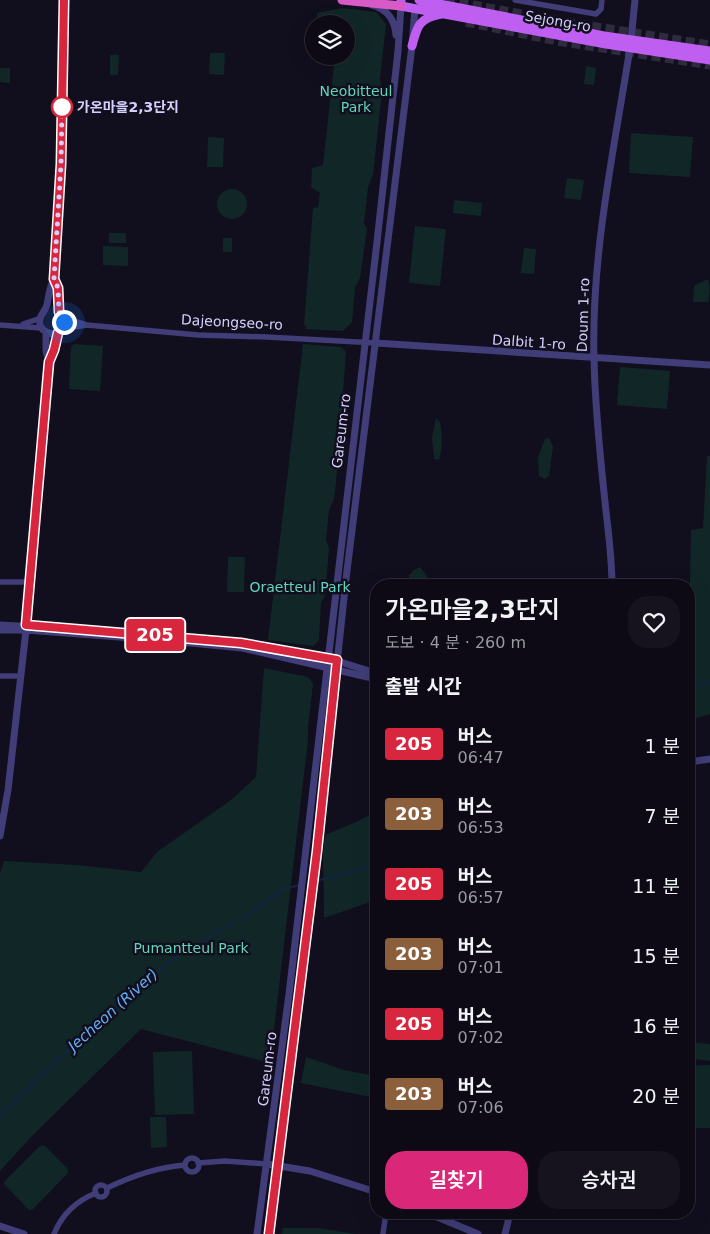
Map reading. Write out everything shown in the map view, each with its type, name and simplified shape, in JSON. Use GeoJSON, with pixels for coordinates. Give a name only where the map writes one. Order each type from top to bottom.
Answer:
{"type":"FeatureCollection","features":[{"type":"Feature","properties":{"kind":"highway"},"geometry":{"type":"LineString","coordinates":[[342,0],[365,3],[401,3]]}},
{"type":"Feature","properties":{"kind":"main road","name":"Sejong-ro"},"geometry":{"type":"LineString","coordinates":[[401,3],[441,6],[710,60]]}},
{"type":"Feature","properties":{"kind":"main road"},"geometry":{"type":"LineString","coordinates":[[412,46],[418,26],[422,20],[441,6]]}},
{"type":"Feature","properties":{"kind":"main road","name":"Sejong-ro"},"geometry":{"type":"LineString","coordinates":[[631,44],[710,51]]}},
{"type":"Feature","properties":{"kind":"street"},"geometry":{"type":"LineString","coordinates":[[49,362],[43,330],[43,315],[49,288],[54,279],[61,164],[64,0]]}},
{"type":"Feature","properties":{"kind":"street"},"geometry":{"type":"LineString","coordinates":[[514,0],[548,2],[596,14],[601,9],[602,0]]}},
{"type":"Feature","properties":{"kind":"street","name":"Doum 1-ro"},"geometry":{"type":"LineString","coordinates":[[612,579],[611,550],[598,429],[594,359],[594,298],[604,212],[631,44],[635,0]]}},
{"type":"Feature","properties":{"kind":"street"},"geometry":{"type":"LineString","coordinates":[[365,3],[378,7],[389,14],[396,30],[398,51]]}},
{"type":"Feature","properties":{"kind":"street","name":"Gareum-ro"},"geometry":{"type":"LineString","coordinates":[[257,1234],[288,1004],[398,51],[401,3]]}},
{"type":"Feature","properties":{"kind":"street","name":"Gareum-ro"},"geometry":{"type":"LineString","coordinates":[[269,1234],[317,851],[337,660],[417,3]]}},
{"type":"Feature","properties":{"kind":"street"},"geometry":{"type":"LineString","coordinates":[[0,836],[8,790],[26,628],[49,362],[64,322],[61,315],[58,288],[54,279]]}},
{"type":"Feature","properties":{"kind":"street"},"geometry":{"type":"LineString","coordinates":[[18,325],[31,322],[52,310],[87,325]]}},
{"type":"Feature","properties":{"kind":"street"},"geometry":{"type":"LineString","coordinates":[[0,324],[43,330],[49,334],[87,325]]}},
{"type":"Feature","properties":{"kind":"street","name":"Dajeongseo-ro"},"geometry":{"type":"LineString","coordinates":[[87,325],[198,334],[376,343]]}},
{"type":"Feature","properties":{"kind":"street","name":"Dalbit 1-ro"},"geometry":{"type":"LineString","coordinates":[[376,343],[594,359],[710,365]]}},
{"type":"Feature","properties":{"kind":"street"},"geometry":{"type":"LineString","coordinates":[[0,582],[30,582]]}},
{"type":"Feature","properties":{"kind":"street"},"geometry":{"type":"LineString","coordinates":[[0,625],[242,648],[370,678]]}},
{"type":"Feature","properties":{"kind":"street"},"geometry":{"type":"LineString","coordinates":[[0,630],[26,628],[241,643],[337,660],[370,670]]}},
{"type":"Feature","properties":{"kind":"street"},"geometry":{"type":"LineString","coordinates":[[0,676],[21,676]]}},
{"type":"Feature","properties":{"kind":"street"},"geometry":{"type":"LineString","coordinates":[[695,761],[710,759]]}},
{"type":"Feature","properties":{"kind":"street"},"geometry":{"type":"LineString","coordinates":[[185,1165],[186,1161],[192,1158],[198,1163],[225,1161],[267,1164],[317,1173],[370,1190]]}},
{"type":"Feature","properties":{"kind":"street"},"geometry":{"type":"LineString","coordinates":[[185,1165],[188,1171],[193,1172],[198,1168],[198,1163]]}},
{"type":"Feature","properties":{"kind":"street"},"geometry":{"type":"LineString","coordinates":[[54,1234],[67,1211],[84,1198],[96,1193],[99,1196],[104,1196],[108,1192],[107,1188],[125,1179],[151,1171],[185,1165]]}},
{"type":"Feature","properties":{"kind":"street"},"geometry":{"type":"LineString","coordinates":[[383,1234],[385,1219]]}},
{"type":"Feature","properties":{"kind":"street"},"geometry":{"type":"LineString","coordinates":[[442,1219],[478,1234]]}},
{"type":"Feature","properties":{"kind":"street"},"geometry":{"type":"LineString","coordinates":[[505,1234],[508,1219]]}},
{"type":"Feature","properties":{"kind":"street"},"geometry":{"type":"LineString","coordinates":[[0,1226],[24,1234]]}},
{"type":"Feature","properties":{"kind":"green space","name":"Neobitteul Park"},"geometry":{"type":"Polygon","coordinates":[[[342,8],[376,12],[386,24],[380,79],[382,91],[373,175],[368,187],[364,224],[367,228],[360,278],[355,288],[352,322],[343,331],[306,329],[304,325],[313,208],[318,207],[320,193],[311,187],[312,168],[323,165],[334,65],[355,65],[355,15],[317,15],[317,13],[342,8]]]}},
{"type":"Feature","properties":{"kind":"green space"},"geometry":{"type":"Polygon","coordinates":[[[210,53],[225,53],[224,75],[209,74],[210,53]]]}},
{"type":"Feature","properties":{"kind":"green space"},"geometry":{"type":"Polygon","coordinates":[[[110,55],[119,55],[118,75],[110,75],[110,55]]]}},
{"type":"Feature","properties":{"kind":"green space"},"geometry":{"type":"Polygon","coordinates":[[[586,66],[596,68],[594,85],[584,84],[586,66]]]}},
{"type":"Feature","properties":{"kind":"green space"},"geometry":{"type":"Polygon","coordinates":[[[0,68],[10,68],[10,83],[0,82],[0,68]]]}},
{"type":"Feature","properties":{"kind":"green space"},"geometry":{"type":"Polygon","coordinates":[[[631,133],[693,137],[690,177],[629,173],[631,133]]]}},
{"type":"Feature","properties":{"kind":"green space"},"geometry":{"type":"Polygon","coordinates":[[[208,137],[224,138],[223,167],[207,167],[208,137]]]}},
{"type":"Feature","properties":{"kind":"green space"},"geometry":{"type":"Polygon","coordinates":[[[567,178],[584,180],[581,200],[564,198],[567,178]]]}},
{"type":"Feature","properties":{"kind":"green space"},"geometry":{"type":"Polygon","coordinates":[[[232,189],[243,193],[247,204],[243,215],[232,219],[221,215],[217,204],[221,193],[232,189]]]}},
{"type":"Feature","properties":{"kind":"green space"},"geometry":{"type":"Polygon","coordinates":[[[454,200],[482,203],[481,216],[453,213],[454,200]]]}},
{"type":"Feature","properties":{"kind":"green space"},"geometry":{"type":"Polygon","coordinates":[[[415,226],[446,229],[440,286],[409,283],[415,226]]]}},
{"type":"Feature","properties":{"kind":"green space"},"geometry":{"type":"Polygon","coordinates":[[[109,233],[126,233],[126,243],[109,243],[109,233]]]}},
{"type":"Feature","properties":{"kind":"green space"},"geometry":{"type":"Polygon","coordinates":[[[223,238],[232,238],[232,252],[223,252],[223,238]]]}},
{"type":"Feature","properties":{"kind":"green space"},"geometry":{"type":"Polygon","coordinates":[[[103,246],[128,247],[128,266],[103,265],[103,246]]]}},
{"type":"Feature","properties":{"kind":"green space"},"geometry":{"type":"Polygon","coordinates":[[[524,248],[536,249],[534,274],[521,273],[524,248]]]}},
{"type":"Feature","properties":{"kind":"green space"},"geometry":{"type":"Polygon","coordinates":[[[708,279],[710,290],[708,302],[693,302],[694,286],[708,279]]]}},
{"type":"Feature","properties":{"kind":"green space"},"geometry":{"type":"Polygon","coordinates":[[[74,344],[103,346],[100,391],[69,389],[71,347],[74,344]]]}},
{"type":"Feature","properties":{"kind":"green space","name":"Oraetteul Park"},"geometry":{"type":"Polygon","coordinates":[[[303,344],[341,347],[346,352],[342,405],[344,411],[334,499],[329,510],[326,540],[329,548],[325,596],[321,602],[319,640],[313,646],[268,640],[303,344]]]}},
{"type":"Feature","properties":{"kind":"green space"},"geometry":{"type":"Polygon","coordinates":[[[620,367],[670,371],[667,409],[617,405],[620,367]]]}},
{"type":"Feature","properties":{"kind":"green space"},"geometry":{"type":"Polygon","coordinates":[[[436,418],[440,422],[442,436],[439,460],[434,459],[432,438],[436,418]]]}},
{"type":"Feature","properties":{"kind":"green space"},"geometry":{"type":"Polygon","coordinates":[[[549,438],[553,447],[549,476],[545,479],[539,476],[538,457],[545,439],[549,438]]]}},
{"type":"Feature","properties":{"kind":"green space"},"geometry":{"type":"Polygon","coordinates":[[[707,456],[710,456],[710,714],[695,718],[695,579],[690,579],[691,530],[703,528],[707,456]]]}},
{"type":"Feature","properties":{"kind":"green space"},"geometry":{"type":"Polygon","coordinates":[[[228,557],[245,557],[244,592],[227,592],[228,557]]]}},
{"type":"Feature","properties":{"kind":"green space"},"geometry":{"type":"Polygon","coordinates":[[[420,567],[428,579],[409,579],[409,575],[420,567]]]}},
{"type":"Feature","properties":{"kind":"green space","name":"Pumantteul Park"},"geometry":{"type":"Polygon","coordinates":[[[264,668],[308,677],[313,684],[270,1063],[141,1029],[31,1137],[0,1171],[0,873],[4,861],[77,865],[141,872],[157,852],[231,800],[256,777],[264,668]]]}},
{"type":"Feature","properties":{"kind":"green space"},"geometry":{"type":"Polygon","coordinates":[[[370,815],[370,902],[324,918],[323,852],[325,835],[370,815]]]}},
{"type":"Feature","properties":{"kind":"green space"},"geometry":{"type":"Polygon","coordinates":[[[695,1043],[710,1044],[710,1061],[695,1059],[695,1043]]]}},
{"type":"Feature","properties":{"kind":"green space"},"geometry":{"type":"Polygon","coordinates":[[[192,1051],[194,1114],[155,1115],[153,1052],[192,1051]]]}},
{"type":"Feature","properties":{"kind":"green space"},"geometry":{"type":"Polygon","coordinates":[[[306,1057],[344,1070],[370,1075],[370,1097],[301,1083],[306,1057]]]}},
{"type":"Feature","properties":{"kind":"green space"},"geometry":{"type":"Polygon","coordinates":[[[710,1065],[710,1128],[695,1128],[695,1066],[710,1065]]]}},
{"type":"Feature","properties":{"kind":"green space"},"geometry":{"type":"Polygon","coordinates":[[[150,1117],[166,1117],[167,1147],[151,1148],[150,1117]]]}},
{"type":"Feature","properties":{"kind":"green space"},"geometry":{"type":"Polygon","coordinates":[[[44,1145],[68,1169],[68,1173],[33,1209],[29,1210],[4,1184],[39,1147],[44,1145]]]}},
{"type":"Feature","properties":{"kind":"green space"},"geometry":{"type":"Polygon","coordinates":[[[283,1228],[318,1228],[356,1234],[282,1234],[283,1228]]]}},
{"type":"Feature","properties":{"kind":"waterway","name":"Jecheon (River)"},"geometry":{"type":"LineString","coordinates":[[695,684],[710,682]]}},
{"type":"Feature","properties":{"kind":"waterway","name":"Jecheon (River)"},"geometry":{"type":"LineString","coordinates":[[316,881],[370,867]]}},
{"type":"Feature","properties":{"kind":"waterway","name":"Jecheon (River)"},"geometry":{"type":"LineString","coordinates":[[0,1116],[108,1012],[169,962],[248,914],[282,890],[299,885]]}},
{"type":"Feature","properties":{"kind":"tunnel"},"geometry":{"type":"LineString","coordinates":[[446,0],[560,21],[710,45]]}},
{"type":"Feature","properties":{"kind":"tunnel"},"geometry":{"type":"LineString","coordinates":[[466,22],[557,41],[710,65]]}},
{"type":"Feature","properties":{"kind":"bus line","name":"205"},"geometry":{"type":"LineString","coordinates":[[64,0],[61,164],[54,279],[58,288],[59,312],[64,322],[58,333],[49,362],[26,625],[241,643],[337,660],[317,851],[269,1234]]}},
{"type":"Feature","properties":{"kind":"place","name":"가온마을2,3단지"},"geometry":{"type":"Point","coordinates":[62,107]}},
{"type":"Feature","properties":{"kind":"route"},"geometry":{"type":"LineString","coordinates":[[62,107],[61,164],[54,279],[58,288],[59,312],[64,322]]}}]}
